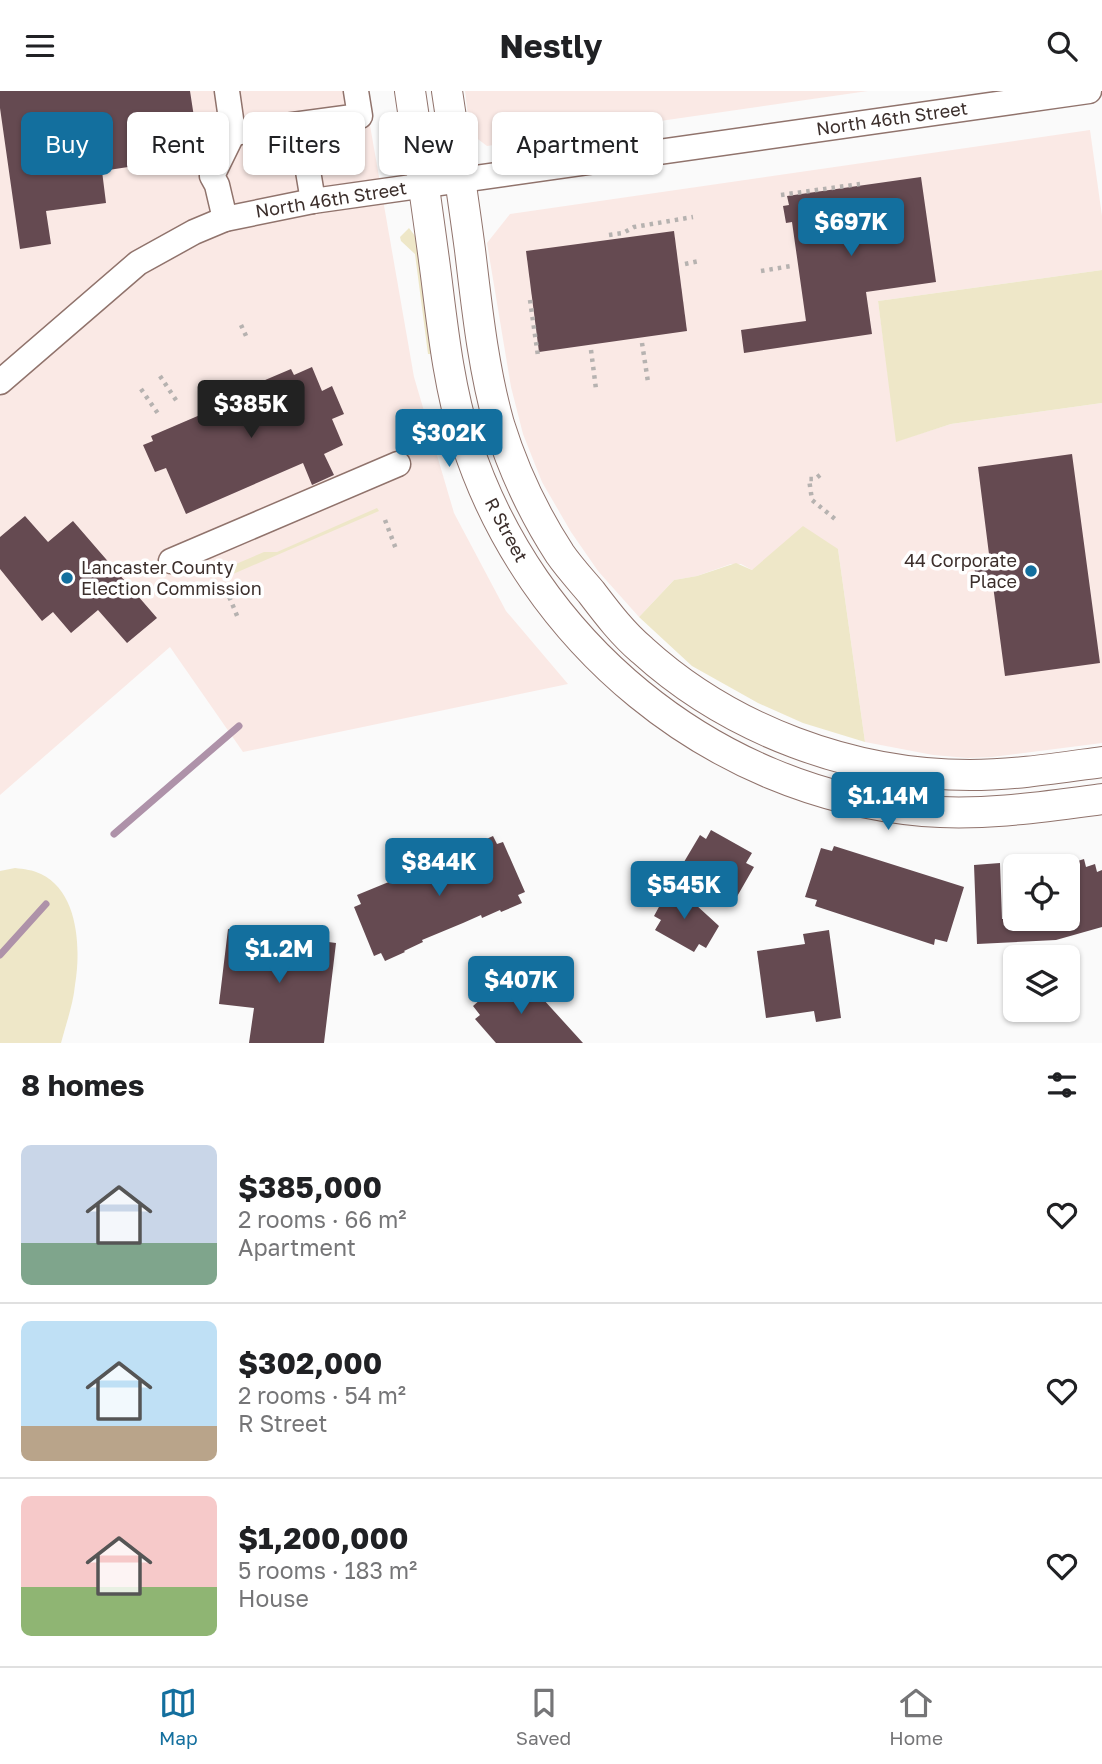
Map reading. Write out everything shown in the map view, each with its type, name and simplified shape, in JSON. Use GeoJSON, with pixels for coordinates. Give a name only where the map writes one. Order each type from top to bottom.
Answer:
{"type":"FeatureCollection","features":[{"type":"Feature","properties":{"kind":"main road","name":"R Street"},"geometry":{"type":"LineString","coordinates":[[410,91],[449,372],[466,441],[499,521],[540,591],[567,625],[619,679],[674,722],[755,766],[797,783],[881,805],[962,813],[1007,811],[1102,799]]}},
{"type":"Feature","properties":{"kind":"main road","name":"R Street"},"geometry":{"type":"LineString","coordinates":[[447,91],[482,347],[490,387],[510,455],[540,522],[561,556],[614,622],[675,677],[714,703],[784,740],[824,753],[898,769],[968,775],[1003,774],[1102,762]]}},
{"type":"Feature","properties":{"kind":"street"},"geometry":{"type":"LineString","coordinates":[[225,219],[217,185],[212,176],[233,133],[227,91]]}},
{"type":"Feature","properties":{"kind":"street"},"geometry":{"type":"LineString","coordinates":[[356,91],[359,112]]}},
{"type":"Feature","properties":{"kind":"street","name":"North 46th Street"},"geometry":{"type":"LineString","coordinates":[[0,382],[138,263],[194,232],[225,219],[313,201],[1089,91]]}},
{"type":"Feature","properties":{"kind":"street"},"geometry":{"type":"LineString","coordinates":[[233,133],[243,132]]}},
{"type":"Feature","properties":{"kind":"street"},"geometry":{"type":"LineString","coordinates":[[309,175],[313,201]]}},
{"type":"Feature","properties":{"kind":"street"},"geometry":{"type":"LineString","coordinates":[[171,561],[398,464]]}},
{"type":"Feature","properties":{"kind":"path"},"geometry":{"type":"LineString","coordinates":[[780,195],[860,184]]}},
{"type":"Feature","properties":{"kind":"path"},"geometry":{"type":"LineString","coordinates":[[609,235],[623,233],[634,226],[693,217]]}},
{"type":"Feature","properties":{"kind":"path"},"geometry":{"type":"LineString","coordinates":[[685,264],[699,261]]}},
{"type":"Feature","properties":{"kind":"path"},"geometry":{"type":"LineString","coordinates":[[761,271],[791,267]]}},
{"type":"Feature","properties":{"kind":"path"},"geometry":{"type":"LineString","coordinates":[[530,300],[538,356]]}},
{"type":"Feature","properties":{"kind":"path"},"geometry":{"type":"LineString","coordinates":[[241,325],[247,338]]}},
{"type":"Feature","properties":{"kind":"path"},"geometry":{"type":"LineString","coordinates":[[642,343],[648,381]]}},
{"type":"Feature","properties":{"kind":"path"},"geometry":{"type":"LineString","coordinates":[[591,349],[596,389]]}},
{"type":"Feature","properties":{"kind":"path"},"geometry":{"type":"LineString","coordinates":[[160,376],[178,403]]}},
{"type":"Feature","properties":{"kind":"path"},"geometry":{"type":"LineString","coordinates":[[141,389],[159,415]]}},
{"type":"Feature","properties":{"kind":"path"},"geometry":{"type":"LineString","coordinates":[[820,475],[809,479],[812,500],[835,519]]}},
{"type":"Feature","properties":{"kind":"path"},"geometry":{"type":"LineString","coordinates":[[385,520],[396,549]]}},
{"type":"Feature","properties":{"kind":"path"},"geometry":{"type":"LineString","coordinates":[[226,589],[238,618]]}},
{"type":"Feature","properties":{"kind":"shaded area"},"geometry":{"type":"Polygon","coordinates":[[[0,91],[364,91],[414,377],[454,513],[506,611],[568,684],[243,752],[170,647],[0,795],[0,91]]]}},
{"type":"Feature","properties":{"kind":"shaded area"},"geometry":{"type":"Polygon","coordinates":[[[465,91],[868,91],[663,121],[663,112],[492,112],[492,145],[487,146],[478,139],[478,112],[468,112],[465,91]]]}},
{"type":"Feature","properties":{"kind":"shaded area","name":"44 Corporate Place"},"geometry":{"type":"Polygon","coordinates":[[[1090,130],[1102,216],[1102,270],[878,301],[897,441],[951,424],[1102,403],[1102,743],[968,758],[933,755],[865,742],[838,549],[752,570],[741,564],[731,564],[697,576],[674,580],[639,617],[598,571],[571,532],[542,482],[523,434],[511,387],[487,243],[510,214],[1090,130]]]}},
{"type":"Feature","properties":{"kind":"shaded area"},"geometry":{"type":"Polygon","coordinates":[[[409,228],[418,240],[432,337],[431,354],[428,354],[415,254],[400,237],[409,228]]]}},
{"type":"Feature","properties":{"kind":"shaded area"},"geometry":{"type":"Polygon","coordinates":[[[1102,270],[1102,403],[951,424],[896,442],[878,301],[1102,270]]]}},
{"type":"Feature","properties":{"kind":"shaded area"},"geometry":{"type":"Polygon","coordinates":[[[377,508],[379,511],[233,574],[232,568],[236,564],[264,552],[277,552],[377,508]]]}},
{"type":"Feature","properties":{"kind":"shaded area"},"geometry":{"type":"Polygon","coordinates":[[[803,526],[838,549],[865,742],[803,723],[758,703],[692,666],[639,617],[674,580],[697,576],[736,563],[752,570],[803,526]]]}},
{"type":"Feature","properties":{"kind":"shaded area"},"geometry":{"type":"Polygon","coordinates":[[[15,868],[38,873],[54,883],[70,908],[74,923],[77,971],[73,1000],[61,1043],[0,1043],[0,871],[15,868]]]}},
{"type":"Feature","properties":{"kind":"building"},"geometry":{"type":"Polygon","coordinates":[[[0,91],[190,91],[193,112],[127,112],[127,167],[113,169],[113,112],[21,112],[21,175],[102,175],[106,203],[46,211],[51,244],[20,249],[0,108],[0,91]]]}},
{"type":"Feature","properties":{"kind":"building"},"geometry":{"type":"Polygon","coordinates":[[[921,177],[936,282],[866,292],[872,334],[744,353],[741,330],[806,321],[792,222],[786,223],[783,206],[789,205],[787,196],[921,177]]]}},
{"type":"Feature","properties":{"kind":"building"},"geometry":{"type":"Polygon","coordinates":[[[674,231],[687,331],[539,352],[526,251],[674,231]]]}},
{"type":"Feature","properties":{"kind":"building"},"geometry":{"type":"Polygon","coordinates":[[[312,367],[322,391],[332,386],[344,414],[332,419],[343,445],[324,454],[334,475],[312,485],[303,463],[186,514],[166,468],[155,472],[143,445],[153,441],[151,436],[235,400],[232,394],[291,369],[294,375],[312,367]]]}},
{"type":"Feature","properties":{"kind":"building","name":"44 Corporate Place"},"geometry":{"type":"Polygon","coordinates":[[[1072,454],[1100,663],[1005,676],[992,578],[976,581],[974,564],[990,562],[978,467],[1072,454]]]}},
{"type":"Feature","properties":{"kind":"building","name":"Lancaster County Election Commission"},"geometry":{"type":"Polygon","coordinates":[[[25,516],[48,542],[73,521],[157,618],[127,643],[98,610],[71,633],[53,612],[42,621],[0,569],[0,537],[25,516]]]}},
{"type":"Feature","properties":{"kind":"building"},"geometry":{"type":"Polygon","coordinates":[[[711,830],[752,853],[746,863],[754,867],[735,900],[681,867],[700,835],[706,839],[711,830]]]}},
{"type":"Feature","properties":{"kind":"building"},"geometry":{"type":"Polygon","coordinates":[[[493,836],[497,844],[503,842],[525,892],[518,895],[522,903],[482,918],[481,915],[422,940],[423,942],[385,961],[381,953],[374,956],[354,907],[361,904],[357,895],[416,874],[493,836]]]}},
{"type":"Feature","properties":{"kind":"building"},"geometry":{"type":"Polygon","coordinates":[[[834,846],[964,887],[947,942],[935,939],[934,945],[815,906],[817,900],[805,897],[821,848],[832,851],[834,846]]]}},
{"type":"Feature","properties":{"kind":"building"},"geometry":{"type":"Polygon","coordinates":[[[1084,859],[1086,867],[1095,864],[1097,872],[1102,870],[1102,927],[1056,940],[977,944],[974,865],[1000,863],[1003,931],[1080,931],[1080,860],[1084,859]]]}},
{"type":"Feature","properties":{"kind":"building"},"geometry":{"type":"Polygon","coordinates":[[[672,883],[719,926],[706,948],[699,944],[694,952],[655,930],[661,920],[654,916],[672,883]]]}},
{"type":"Feature","properties":{"kind":"building"},"geometry":{"type":"Polygon","coordinates":[[[228,929],[336,943],[324,1043],[249,1043],[254,1008],[219,1004],[228,929]]]}},
{"type":"Feature","properties":{"kind":"building"},"geometry":{"type":"Polygon","coordinates":[[[829,930],[841,1018],[816,1022],[814,1011],[766,1018],[757,951],[805,944],[803,934],[829,930]]]}},
{"type":"Feature","properties":{"kind":"building"},"geometry":{"type":"Polygon","coordinates":[[[512,972],[520,981],[523,977],[583,1043],[496,1043],[475,1019],[480,1015],[473,1006],[512,972]]]}},
{"type":"Feature","properties":{"kind":"waterway"},"geometry":{"type":"LineString","coordinates":[[114,834],[239,726]]}},
{"type":"Feature","properties":{"kind":"waterway"},"geometry":{"type":"LineString","coordinates":[[0,955],[46,904]]}},
{"type":"Feature","properties":{"kind":"place","name":"44 Corporate Place"},"geometry":{"type":"Point","coordinates":[1031,571]}},
{"type":"Feature","properties":{"kind":"place","name":"Lancaster County Election Commission"},"geometry":{"type":"Point","coordinates":[67,578]}}]}
